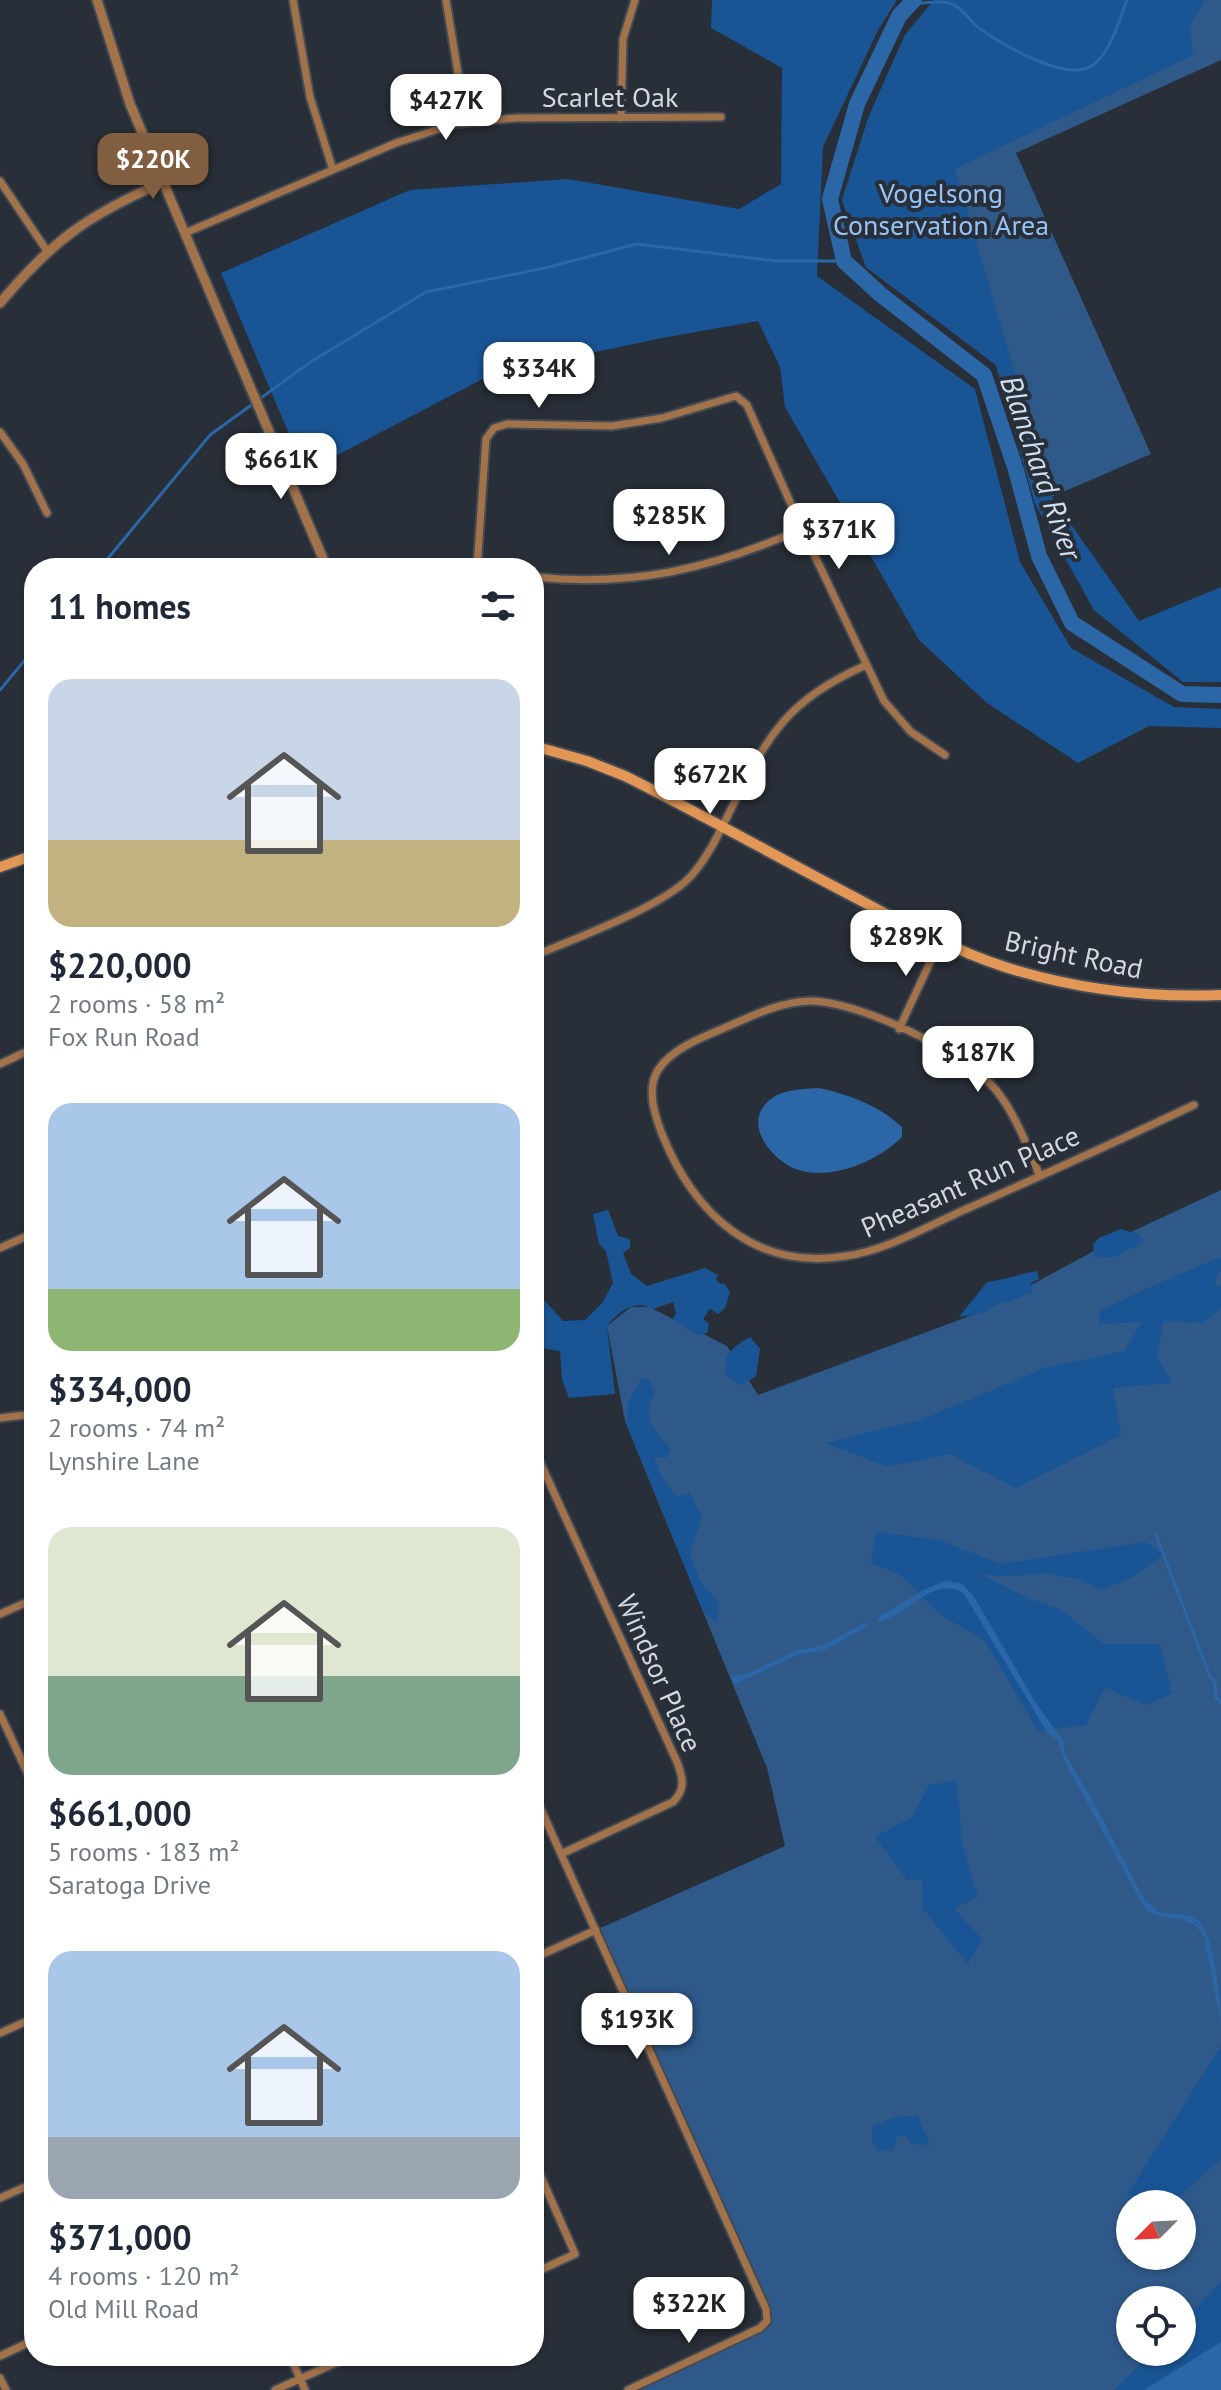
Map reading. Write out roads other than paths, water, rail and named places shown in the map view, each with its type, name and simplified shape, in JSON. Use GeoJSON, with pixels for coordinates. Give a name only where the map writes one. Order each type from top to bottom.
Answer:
{"type":"FeatureCollection","features":[{"type":"Feature","properties":{"kind":"main road","name":"Bright Road"},"geometry":{"type":"LineString","coordinates":[[544,749],[616,772],[940,941],[1004,967],[1084,987],[1152,995],[1221,995]]}},
{"type":"Feature","properties":{"kind":"main road"},"geometry":{"type":"LineString","coordinates":[[0,867],[24,859]]}},
{"type":"Feature","properties":{"kind":"street"},"geometry":{"type":"LineString","coordinates":[[97,0],[121,78],[163,182],[323,558]]}},
{"type":"Feature","properties":{"kind":"street"},"geometry":{"type":"LineString","coordinates":[[293,0],[310,97],[333,170]]}},
{"type":"Feature","properties":{"kind":"street"},"geometry":{"type":"LineString","coordinates":[[446,0],[466,122]]}},
{"type":"Feature","properties":{"kind":"street"},"geometry":{"type":"LineString","coordinates":[[621,118],[623,39],[635,0]]}},
{"type":"Feature","properties":{"kind":"street","name":"Scarlet Oak"},"geometry":{"type":"LineString","coordinates":[[185,233],[428,131],[466,122],[516,118],[721,117]]}},
{"type":"Feature","properties":{"kind":"street"},"geometry":{"type":"LineString","coordinates":[[0,181],[47,251]]}},
{"type":"Feature","properties":{"kind":"street"},"geometry":{"type":"LineString","coordinates":[[0,303],[47,251],[90,218],[163,182]]}},
{"type":"Feature","properties":{"kind":"street"},"geometry":{"type":"LineString","coordinates":[[478,558],[486,439],[494,428],[507,424],[612,426],[662,418],[731,396],[740,398],[747,405],[884,701],[921,741],[945,755]]}},
{"type":"Feature","properties":{"kind":"street"},"geometry":{"type":"LineString","coordinates":[[0,432],[23,464],[47,513]]}},
{"type":"Feature","properties":{"kind":"street"},"geometry":{"type":"LineString","coordinates":[[544,578],[608,581],[669,573],[735,555],[802,529]]}},
{"type":"Feature","properties":{"kind":"street"},"geometry":{"type":"LineString","coordinates":[[544,951],[675,890],[699,866],[764,744],[781,722],[823,687],[866,665]]}},
{"type":"Feature","properties":{"kind":"street"},"geometry":{"type":"LineString","coordinates":[[899,1029],[940,941]]}},
{"type":"Feature","properties":{"kind":"street","name":"Pheasant Run Place"},"geometry":{"type":"LineString","coordinates":[[1040,1176],[1012,1113],[988,1081],[956,1056],[857,1010],[837,1004],[810,1001],[790,1003],[727,1027],[687,1046],[667,1060],[655,1075],[652,1086],[655,1112],[678,1168],[700,1202],[729,1230],[765,1249],[791,1256],[831,1258],[883,1246],[1040,1176],[1194,1105]]}},
{"type":"Feature","properties":{"kind":"street"},"geometry":{"type":"LineString","coordinates":[[0,1064],[24,1053]]}},
{"type":"Feature","properties":{"kind":"street"},"geometry":{"type":"LineString","coordinates":[[0,1248],[24,1237]]}},
{"type":"Feature","properties":{"kind":"street"},"geometry":{"type":"LineString","coordinates":[[0,1418],[24,1415]]}},
{"type":"Feature","properties":{"kind":"street","name":"Windsor Place"},"geometry":{"type":"LineString","coordinates":[[544,1471],[683,1783],[673,1802],[561,1854]]}},
{"type":"Feature","properties":{"kind":"street"},"geometry":{"type":"LineString","coordinates":[[0,1614],[24,1603]]}},
{"type":"Feature","properties":{"kind":"street"},"geometry":{"type":"LineString","coordinates":[[0,1714],[24,1766]]}},
{"type":"Feature","properties":{"kind":"street"},"geometry":{"type":"LineString","coordinates":[[544,1816],[766,2309],[767,2321],[760,2328],[628,2390]]}},
{"type":"Feature","properties":{"kind":"street"},"geometry":{"type":"LineString","coordinates":[[544,1953],[596,1930]]}},
{"type":"Feature","properties":{"kind":"street"},"geometry":{"type":"LineString","coordinates":[[0,2033],[24,2022]]}},
{"type":"Feature","properties":{"kind":"street"},"geometry":{"type":"LineString","coordinates":[[544,2184],[575,2254],[544,2268]]}},
{"type":"Feature","properties":{"kind":"street"},"geometry":{"type":"LineString","coordinates":[[0,2198],[24,2187]]}},
{"type":"Feature","properties":{"kind":"street"},"geometry":{"type":"LineString","coordinates":[[0,2356],[24,2345]]}},
{"type":"Feature","properties":{"kind":"street"},"geometry":{"type":"LineString","coordinates":[[294,2366],[305,2390]]}},
{"type":"Feature","properties":{"kind":"street"},"geometry":{"type":"LineString","coordinates":[[275,2390],[329,2366]]}},
{"type":"Feature","properties":{"kind":"street"},"geometry":{"type":"LineString","coordinates":[[0,2378],[6,2390]]}},
{"type":"Feature","properties":{"kind":"waterway","name":"Blanchard River"},"geometry":{"type":"LineString","coordinates":[[914,0],[899,16],[857,104],[830,199],[844,261],[880,294],[984,375],[1016,470],[1039,556],[1072,623],[1182,694],[1221,695]]}},
{"type":"Feature","properties":{"kind":"waterway"},"geometry":{"type":"LineString","coordinates":[[909,5],[952,4],[1003,44],[1052,66],[1082,70],[1093,65],[1105,52],[1127,0]]}},
{"type":"Feature","properties":{"kind":"waterway"},"geometry":{"type":"LineString","coordinates":[[108,558],[210,435],[309,363],[426,292],[545,268],[637,244],[776,261],[844,261]]}},
{"type":"Feature","properties":{"kind":"waterway"},"geometry":{"type":"LineString","coordinates":[[0,690],[24,661]]}},
{"type":"Feature","properties":{"kind":"waterway"},"geometry":{"type":"LineString","coordinates":[[1156,1535],[1210,1677],[1215,1682],[1216,1698],[1221,1702]]}},
{"type":"Feature","properties":{"kind":"waterway"},"geometry":{"type":"LineString","coordinates":[[1144,1901],[1159,1914]]}},
{"type":"Feature","properties":{"kind":"waterway"},"geometry":{"type":"LineString","coordinates":[[1185,1919],[1198,1926],[1206,1937]]}},
{"type":"Feature","properties":{"kind":"park label","name":"Vogelsong Conservation Area"},"geometry":{"type":"Point","coordinates":[941,208]}}]}
